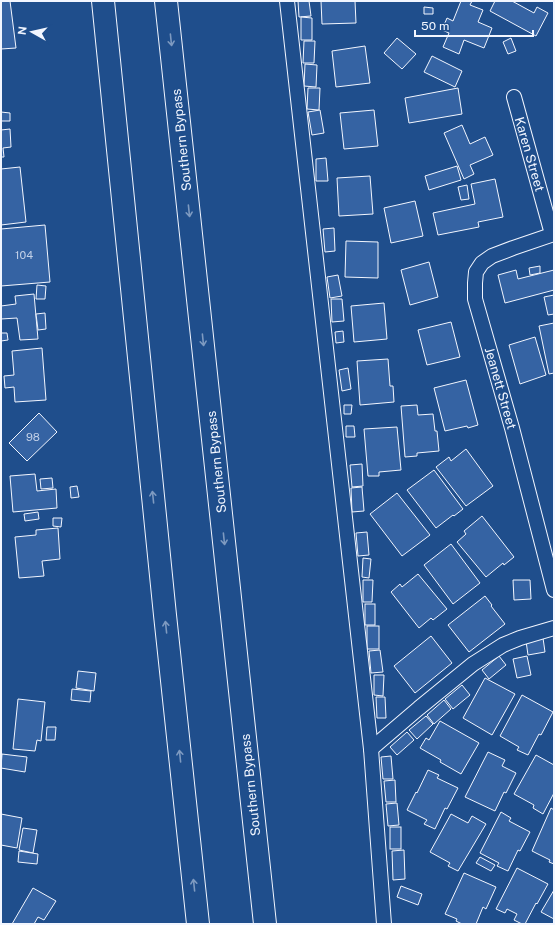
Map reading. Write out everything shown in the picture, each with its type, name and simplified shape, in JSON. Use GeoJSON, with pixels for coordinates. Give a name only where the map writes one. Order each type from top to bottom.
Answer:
{"type":"FeatureCollection","features":[{"type":"Feature","properties":{"kind":"highway"},"geometry":{"type":"LineString","coordinates":[[103,1],[198,924]]}},
{"type":"Feature","properties":{"kind":"highway","name":"Southern Bypass"},"geometry":{"type":"LineString","coordinates":[[166,1],[265,924]]}},
{"type":"Feature","properties":{"kind":"street"},"geometry":{"type":"LineString","coordinates":[[287,1],[371,749],[384,924]]}},
{"type":"Feature","properties":{"kind":"street","name":"Karen Street"},"geometry":{"type":"LineString","coordinates":[[514,97],[553,234]]}},
{"type":"Feature","properties":{"kind":"street","name":"Jeanett Street"},"geometry":{"type":"LineString","coordinates":[[553,234],[492,256],[482,263],[476,272],[475,298],[514,435],[554,590]]}},
{"type":"Feature","properties":{"kind":"street"},"geometry":{"type":"LineString","coordinates":[[371,749],[473,664],[503,645],[520,638],[554,628]]}},
{"type":"Feature","properties":{"kind":"building"},"geometry":{"type":"Polygon","coordinates":[[[1,1],[10,1],[16,48],[1,49],[1,1]]]}},
{"type":"Feature","properties":{"kind":"building"},"geometry":{"type":"Polygon","coordinates":[[[298,1],[309,1],[311,16],[299,17],[298,1]]]}},
{"type":"Feature","properties":{"kind":"building"},"geometry":{"type":"Polygon","coordinates":[[[321,1],[355,1],[356,23],[322,24],[321,1]]]}},
{"type":"Feature","properties":{"kind":"building"},"geometry":{"type":"Polygon","coordinates":[[[461,1],[472,1],[470,5],[483,10],[478,22],[492,28],[484,48],[464,40],[459,54],[443,47],[449,33],[442,30],[447,18],[453,21],[461,1]]]}},
{"type":"Feature","properties":{"kind":"building"},"geometry":{"type":"Polygon","coordinates":[[[495,1],[512,1],[534,13],[537,7],[548,13],[536,36],[490,11],[495,1]]]}},
{"type":"Feature","properties":{"kind":"building"},"geometry":{"type":"Polygon","coordinates":[[[424,7],[433,8],[433,14],[424,14],[424,7]]]}},
{"type":"Feature","properties":{"kind":"building"},"geometry":{"type":"Polygon","coordinates":[[[301,17],[312,18],[312,40],[301,40],[301,17]]]}},
{"type":"Feature","properties":{"kind":"building"},"geometry":{"type":"Polygon","coordinates":[[[397,38],[416,54],[402,69],[384,53],[397,38]]]}},
{"type":"Feature","properties":{"kind":"building"},"geometry":{"type":"Polygon","coordinates":[[[511,38],[516,51],[508,54],[503,42],[511,38]]]}},
{"type":"Feature","properties":{"kind":"building"},"geometry":{"type":"Polygon","coordinates":[[[304,41],[315,41],[314,63],[303,63],[304,41]]]}},
{"type":"Feature","properties":{"kind":"building"},"geometry":{"type":"Polygon","coordinates":[[[365,46],[370,83],[336,87],[332,51],[365,46]]]}},
{"type":"Feature","properties":{"kind":"building"},"geometry":{"type":"Polygon","coordinates":[[[432,56],[462,71],[455,87],[424,72],[432,56]]]}},
{"type":"Feature","properties":{"kind":"building"},"geometry":{"type":"Polygon","coordinates":[[[305,64],[317,65],[316,87],[304,86],[305,64]]]}},
{"type":"Feature","properties":{"kind":"building"},"geometry":{"type":"Polygon","coordinates":[[[308,88],[320,88],[319,110],[307,109],[308,88]]]}},
{"type":"Feature","properties":{"kind":"building"},"geometry":{"type":"Polygon","coordinates":[[[458,88],[462,114],[409,123],[405,98],[458,88]]]}},
{"type":"Feature","properties":{"kind":"building"},"geometry":{"type":"Polygon","coordinates":[[[320,110],[324,133],[312,135],[308,112],[320,110]]]}},
{"type":"Feature","properties":{"kind":"building"},"geometry":{"type":"Polygon","coordinates":[[[374,110],[378,146],[344,149],[340,113],[374,110]]]}},
{"type":"Feature","properties":{"kind":"building"},"geometry":{"type":"Polygon","coordinates":[[[1,112],[10,113],[10,121],[1,121],[1,112]]]}},
{"type":"Feature","properties":{"kind":"building"},"geometry":{"type":"Polygon","coordinates":[[[462,125],[470,144],[485,137],[493,155],[470,165],[474,174],[464,179],[444,133],[462,125]]]}},
{"type":"Feature","properties":{"kind":"building"},"geometry":{"type":"Polygon","coordinates":[[[10,129],[11,147],[3,148],[4,157],[1,157],[1,130],[10,129]]]}},
{"type":"Feature","properties":{"kind":"building"},"geometry":{"type":"Polygon","coordinates":[[[326,158],[328,181],[316,181],[316,159],[326,158]]]}},
{"type":"Feature","properties":{"kind":"building"},"geometry":{"type":"Polygon","coordinates":[[[457,166],[461,180],[429,190],[425,176],[457,166]]]}},
{"type":"Feature","properties":{"kind":"building"},"geometry":{"type":"Polygon","coordinates":[[[20,167],[26,222],[1,225],[1,169],[20,167]]]}},
{"type":"Feature","properties":{"kind":"building"},"geometry":{"type":"Polygon","coordinates":[[[370,176],[373,214],[339,216],[337,178],[370,176]]]}},
{"type":"Feature","properties":{"kind":"building"},"geometry":{"type":"Polygon","coordinates":[[[495,179],[503,217],[478,222],[479,227],[438,235],[433,213],[475,204],[471,184],[495,179]]]}},
{"type":"Feature","properties":{"kind":"building"},"geometry":{"type":"Polygon","coordinates":[[[467,185],[469,199],[461,200],[458,187],[467,185]]]}},
{"type":"Feature","properties":{"kind":"building"},"geometry":{"type":"Polygon","coordinates":[[[415,201],[423,236],[391,243],[384,208],[415,201]]]}},
{"type":"Feature","properties":{"kind":"building"},"geometry":{"type":"Polygon","coordinates":[[[45,225],[50,282],[1,286],[1,229],[45,225]]]}},
{"type":"Feature","properties":{"kind":"building"},"geometry":{"type":"Polygon","coordinates":[[[334,228],[335,251],[325,252],[323,229],[334,228]]]}},
{"type":"Feature","properties":{"kind":"building"},"geometry":{"type":"Polygon","coordinates":[[[346,241],[378,242],[378,278],[345,277],[346,241]]]}},
{"type":"Feature","properties":{"kind":"building"},"geometry":{"type":"Polygon","coordinates":[[[429,262],[438,297],[410,305],[401,270],[429,262]]]}},
{"type":"Feature","properties":{"kind":"building"},"geometry":{"type":"Polygon","coordinates":[[[540,266],[540,273],[530,275],[529,268],[540,266]]]}},
{"type":"Feature","properties":{"kind":"building"},"geometry":{"type":"Polygon","coordinates":[[[516,270],[518,279],[554,270],[554,290],[505,303],[498,275],[516,270]]]}},
{"type":"Feature","properties":{"kind":"building"},"geometry":{"type":"Polygon","coordinates":[[[338,275],[342,296],[330,298],[327,277],[338,275]]]}},
{"type":"Feature","properties":{"kind":"building"},"geometry":{"type":"Polygon","coordinates":[[[37,285],[46,286],[45,299],[36,299],[37,285]]]}},
{"type":"Feature","properties":{"kind":"building"},"geometry":{"type":"Polygon","coordinates":[[[34,294],[38,339],[20,340],[17,318],[1,319],[1,306],[16,304],[15,296],[34,294]]]}},
{"type":"Feature","properties":{"kind":"building"},"geometry":{"type":"Polygon","coordinates":[[[554,295],[554,314],[548,315],[544,297],[554,295]]]}},
{"type":"Feature","properties":{"kind":"building"},"geometry":{"type":"Polygon","coordinates":[[[331,299],[342,299],[344,321],[332,322],[331,299]]]}},
{"type":"Feature","properties":{"kind":"building"},"geometry":{"type":"Polygon","coordinates":[[[384,303],[387,339],[354,342],[351,306],[384,303]]]}},
{"type":"Feature","properties":{"kind":"building"},"geometry":{"type":"Polygon","coordinates":[[[45,313],[46,329],[38,330],[36,314],[45,313]]]}},
{"type":"Feature","properties":{"kind":"building"},"geometry":{"type":"Polygon","coordinates":[[[451,322],[460,357],[427,365],[418,330],[451,322]]]}},
{"type":"Feature","properties":{"kind":"building"},"geometry":{"type":"Polygon","coordinates":[[[554,323],[554,373],[549,374],[539,326],[554,323]]]}},
{"type":"Feature","properties":{"kind":"building"},"geometry":{"type":"Polygon","coordinates":[[[343,331],[344,342],[336,343],[335,332],[343,331]]]}},
{"type":"Feature","properties":{"kind":"building"},"geometry":{"type":"Polygon","coordinates":[[[1,333],[7,333],[8,340],[1,341],[1,333]]]}},
{"type":"Feature","properties":{"kind":"building"},"geometry":{"type":"Polygon","coordinates":[[[535,337],[546,375],[520,384],[509,345],[535,337]]]}},
{"type":"Feature","properties":{"kind":"building"},"geometry":{"type":"Polygon","coordinates":[[[42,348],[46,400],[15,402],[14,387],[5,388],[4,376],[14,375],[12,351],[42,348]]]}},
{"type":"Feature","properties":{"kind":"building"},"geometry":{"type":"Polygon","coordinates":[[[388,359],[390,386],[393,386],[394,402],[360,405],[357,361],[388,359]]]}},
{"type":"Feature","properties":{"kind":"building"},"geometry":{"type":"Polygon","coordinates":[[[348,368],[351,389],[342,391],[339,370],[348,368]]]}},
{"type":"Feature","properties":{"kind":"building"},"geometry":{"type":"Polygon","coordinates":[[[466,380],[478,425],[445,431],[434,388],[466,380]]]}},
{"type":"Feature","properties":{"kind":"building"},"geometry":{"type":"Polygon","coordinates":[[[344,405],[352,405],[351,414],[344,414],[344,405]]]}},
{"type":"Feature","properties":{"kind":"building"},"geometry":{"type":"Polygon","coordinates":[[[417,405],[418,415],[433,414],[435,431],[437,431],[439,451],[417,453],[417,456],[405,457],[401,406],[417,405]]]}},
{"type":"Feature","properties":{"kind":"building"},"geometry":{"type":"Polygon","coordinates":[[[39,413],[57,432],[27,461],[9,443],[39,413]]]}},
{"type":"Feature","properties":{"kind":"building"},"geometry":{"type":"Polygon","coordinates":[[[346,426],[354,426],[355,437],[346,437],[346,426]]]}},
{"type":"Feature","properties":{"kind":"building"},"geometry":{"type":"Polygon","coordinates":[[[397,427],[401,470],[379,472],[379,476],[368,476],[364,429],[397,427]]]}},
{"type":"Feature","properties":{"kind":"building"},"geometry":{"type":"Polygon","coordinates":[[[466,449],[493,486],[466,506],[436,467],[449,457],[451,461],[466,449]]]}},
{"type":"Feature","properties":{"kind":"building"},"geometry":{"type":"Polygon","coordinates":[[[362,464],[363,486],[352,487],[350,465],[362,464]]]}},
{"type":"Feature","properties":{"kind":"building"},"geometry":{"type":"Polygon","coordinates":[[[434,470],[463,509],[436,528],[407,490],[434,470]]]}},
{"type":"Feature","properties":{"kind":"building"},"geometry":{"type":"Polygon","coordinates":[[[35,474],[37,491],[56,489],[57,508],[13,512],[10,476],[35,474]]]}},
{"type":"Feature","properties":{"kind":"building"},"geometry":{"type":"Polygon","coordinates":[[[52,478],[53,488],[41,489],[40,479],[52,478]]]}},
{"type":"Feature","properties":{"kind":"building"},"geometry":{"type":"Polygon","coordinates":[[[77,486],[79,497],[71,498],[70,487],[77,486]]]}},
{"type":"Feature","properties":{"kind":"building"},"geometry":{"type":"Polygon","coordinates":[[[362,487],[364,511],[352,512],[351,488],[362,487]]]}},
{"type":"Feature","properties":{"kind":"building"},"geometry":{"type":"Polygon","coordinates":[[[397,493],[430,535],[402,556],[370,514],[397,493]]]}},
{"type":"Feature","properties":{"kind":"building"},"geometry":{"type":"Polygon","coordinates":[[[38,512],[39,519],[25,521],[24,514],[38,512]]]}},
{"type":"Feature","properties":{"kind":"building"},"geometry":{"type":"Polygon","coordinates":[[[482,516],[514,557],[504,565],[503,563],[486,577],[457,542],[466,534],[464,531],[482,516]]]}},
{"type":"Feature","properties":{"kind":"building"},"geometry":{"type":"Polygon","coordinates":[[[53,518],[62,518],[61,527],[53,526],[53,518]]]}},
{"type":"Feature","properties":{"kind":"building"},"geometry":{"type":"Polygon","coordinates":[[[58,528],[60,559],[42,561],[44,576],[19,578],[15,537],[36,535],[36,530],[58,528]]]}},
{"type":"Feature","properties":{"kind":"building"},"geometry":{"type":"Polygon","coordinates":[[[367,532],[369,555],[358,556],[356,533],[367,532]]]}},
{"type":"Feature","properties":{"kind":"building"},"geometry":{"type":"Polygon","coordinates":[[[451,544],[480,583],[453,604],[424,565],[451,544]]]}},
{"type":"Feature","properties":{"kind":"building"},"geometry":{"type":"Polygon","coordinates":[[[363,558],[371,559],[369,578],[362,577],[363,558]]]}},
{"type":"Feature","properties":{"kind":"building"},"geometry":{"type":"Polygon","coordinates":[[[418,574],[447,609],[433,620],[431,618],[419,628],[391,592],[400,584],[402,587],[418,574]]]}},
{"type":"Feature","properties":{"kind":"building"},"geometry":{"type":"Polygon","coordinates":[[[363,580],[373,580],[372,602],[363,602],[363,580]]]}},
{"type":"Feature","properties":{"kind":"building"},"geometry":{"type":"Polygon","coordinates":[[[513,580],[530,580],[531,599],[514,600],[513,580]]]}},
{"type":"Feature","properties":{"kind":"building"},"geometry":{"type":"Polygon","coordinates":[[[485,596],[505,624],[469,652],[448,625],[485,596]]]}},
{"type":"Feature","properties":{"kind":"building"},"geometry":{"type":"Polygon","coordinates":[[[365,604],[375,604],[375,625],[365,625],[365,604]]]}},
{"type":"Feature","properties":{"kind":"building"},"geometry":{"type":"Polygon","coordinates":[[[367,626],[379,626],[379,649],[367,649],[367,626]]]}},
{"type":"Feature","properties":{"kind":"building"},"geometry":{"type":"Polygon","coordinates":[[[431,636],[452,663],[415,693],[394,666],[431,636]]]}},
{"type":"Feature","properties":{"kind":"building"},"geometry":{"type":"Polygon","coordinates":[[[543,638],[545,652],[528,655],[526,641],[543,638]]]}},
{"type":"Feature","properties":{"kind":"building"},"geometry":{"type":"Polygon","coordinates":[[[380,650],[383,672],[371,673],[369,651],[380,650]]]}},
{"type":"Feature","properties":{"kind":"building"},"geometry":{"type":"Polygon","coordinates":[[[499,656],[506,665],[489,679],[482,670],[499,656]]]}},
{"type":"Feature","properties":{"kind":"building"},"geometry":{"type":"Polygon","coordinates":[[[527,656],[531,675],[517,678],[513,659],[527,656]]]}},
{"type":"Feature","properties":{"kind":"building"},"geometry":{"type":"Polygon","coordinates":[[[78,671],[96,673],[94,691],[76,688],[78,671]]]}},
{"type":"Feature","properties":{"kind":"building"},"geometry":{"type":"Polygon","coordinates":[[[374,675],[384,675],[383,696],[374,695],[374,675]]]}},
{"type":"Feature","properties":{"kind":"building"},"geometry":{"type":"Polygon","coordinates":[[[485,678],[515,694],[492,735],[463,718],[485,678]]]}},
{"type":"Feature","properties":{"kind":"building"},"geometry":{"type":"Polygon","coordinates":[[[462,685],[470,695],[453,709],[445,699],[462,685]]]}},
{"type":"Feature","properties":{"kind":"building"},"geometry":{"type":"Polygon","coordinates":[[[72,689],[91,691],[90,702],[71,700],[72,689]]]}},
{"type":"Feature","properties":{"kind":"building"},"geometry":{"type":"Polygon","coordinates":[[[522,695],[553,712],[528,755],[517,750],[519,747],[500,736],[522,695]]]}},
{"type":"Feature","properties":{"kind":"building"},"geometry":{"type":"Polygon","coordinates":[[[376,697],[385,697],[386,718],[377,718],[376,697]]]}},
{"type":"Feature","properties":{"kind":"building"},"geometry":{"type":"Polygon","coordinates":[[[18,699],[45,702],[41,741],[37,740],[35,751],[13,749],[18,699]]]}},
{"type":"Feature","properties":{"kind":"building"},"geometry":{"type":"Polygon","coordinates":[[[444,700],[451,709],[434,724],[427,715],[444,700]]]}},
{"type":"Feature","properties":{"kind":"building"},"geometry":{"type":"Polygon","coordinates":[[[426,716],[433,724],[417,739],[409,730],[426,716]]]}},
{"type":"Feature","properties":{"kind":"building"},"geometry":{"type":"Polygon","coordinates":[[[440,721],[479,743],[461,774],[420,748],[426,738],[429,740],[440,721]]]}},
{"type":"Feature","properties":{"kind":"building"},"geometry":{"type":"Polygon","coordinates":[[[47,727],[56,727],[55,740],[46,740],[47,727]]]}},
{"type":"Feature","properties":{"kind":"building"},"geometry":{"type":"Polygon","coordinates":[[[407,732],[414,740],[397,755],[390,747],[407,732]]]}},
{"type":"Feature","properties":{"kind":"building"},"geometry":{"type":"Polygon","coordinates":[[[488,752],[505,760],[502,766],[516,773],[506,793],[504,792],[495,811],[465,797],[488,752]]]}},
{"type":"Feature","properties":{"kind":"building"},"geometry":{"type":"Polygon","coordinates":[[[2,754],[27,757],[25,772],[1,768],[2,754]]]}},
{"type":"Feature","properties":{"kind":"building"},"geometry":{"type":"Polygon","coordinates":[[[536,755],[554,765],[554,793],[543,814],[533,808],[534,805],[514,794],[536,755]]]}},
{"type":"Feature","properties":{"kind":"building"},"geometry":{"type":"Polygon","coordinates":[[[391,756],[393,779],[383,779],[381,757],[391,756]]]}},
{"type":"Feature","properties":{"kind":"building"},"geometry":{"type":"Polygon","coordinates":[[[428,770],[439,775],[437,778],[458,788],[447,809],[445,808],[435,829],[424,824],[427,820],[407,810],[428,770]]]}},
{"type":"Feature","properties":{"kind":"building"},"geometry":{"type":"Polygon","coordinates":[[[395,780],[396,802],[386,802],[384,781],[395,780]]]}},
{"type":"Feature","properties":{"kind":"building"},"geometry":{"type":"Polygon","coordinates":[[[397,803],[399,825],[388,826],[386,804],[397,803]]]}},
{"type":"Feature","properties":{"kind":"building"},"geometry":{"type":"Polygon","coordinates":[[[551,808],[554,810],[554,864],[549,862],[550,860],[532,851],[551,808]]]}},
{"type":"Feature","properties":{"kind":"building"},"geometry":{"type":"Polygon","coordinates":[[[501,812],[511,818],[509,821],[530,832],[520,851],[518,850],[508,871],[497,866],[499,863],[480,853],[501,812]]]}},
{"type":"Feature","properties":{"kind":"building"},"geometry":{"type":"Polygon","coordinates":[[[1,814],[22,818],[17,848],[1,845],[1,814]]]}},
{"type":"Feature","properties":{"kind":"building"},"geometry":{"type":"Polygon","coordinates":[[[451,814],[468,823],[472,816],[486,824],[458,871],[448,866],[450,863],[430,852],[451,814]]]}},
{"type":"Feature","properties":{"kind":"building"},"geometry":{"type":"Polygon","coordinates":[[[390,827],[401,827],[401,849],[390,849],[390,827]]]}},
{"type":"Feature","properties":{"kind":"building"},"geometry":{"type":"Polygon","coordinates":[[[23,828],[37,830],[33,853],[19,850],[23,828]]]}},
{"type":"Feature","properties":{"kind":"building"},"geometry":{"type":"Polygon","coordinates":[[[404,850],[405,879],[393,880],[392,851],[404,850]]]}},
{"type":"Feature","properties":{"kind":"building"},"geometry":{"type":"Polygon","coordinates":[[[19,851],[38,854],[37,864],[18,862],[19,851]]]}},
{"type":"Feature","properties":{"kind":"building"},"geometry":{"type":"Polygon","coordinates":[[[480,857],[495,865],[491,871],[476,863],[480,857]]]}},
{"type":"Feature","properties":{"kind":"building"},"geometry":{"type":"Polygon","coordinates":[[[517,868],[548,884],[525,924],[514,920],[517,914],[507,909],[505,913],[496,909],[517,868]]]}},
{"type":"Feature","properties":{"kind":"building"},"geometry":{"type":"Polygon","coordinates":[[[464,873],[496,887],[486,909],[483,907],[476,924],[462,924],[456,921],[457,919],[445,914],[464,873]]]}},
{"type":"Feature","properties":{"kind":"building"},"geometry":{"type":"Polygon","coordinates":[[[401,886],[422,894],[418,905],[397,897],[401,886]]]}},
{"type":"Feature","properties":{"kind":"building"},"geometry":{"type":"Polygon","coordinates":[[[33,888],[56,901],[44,920],[38,917],[34,924],[12,924],[33,888]]]}},
{"type":"Feature","properties":{"kind":"building"},"geometry":{"type":"Polygon","coordinates":[[[554,890],[554,919],[541,912],[554,890]]]}}]}
